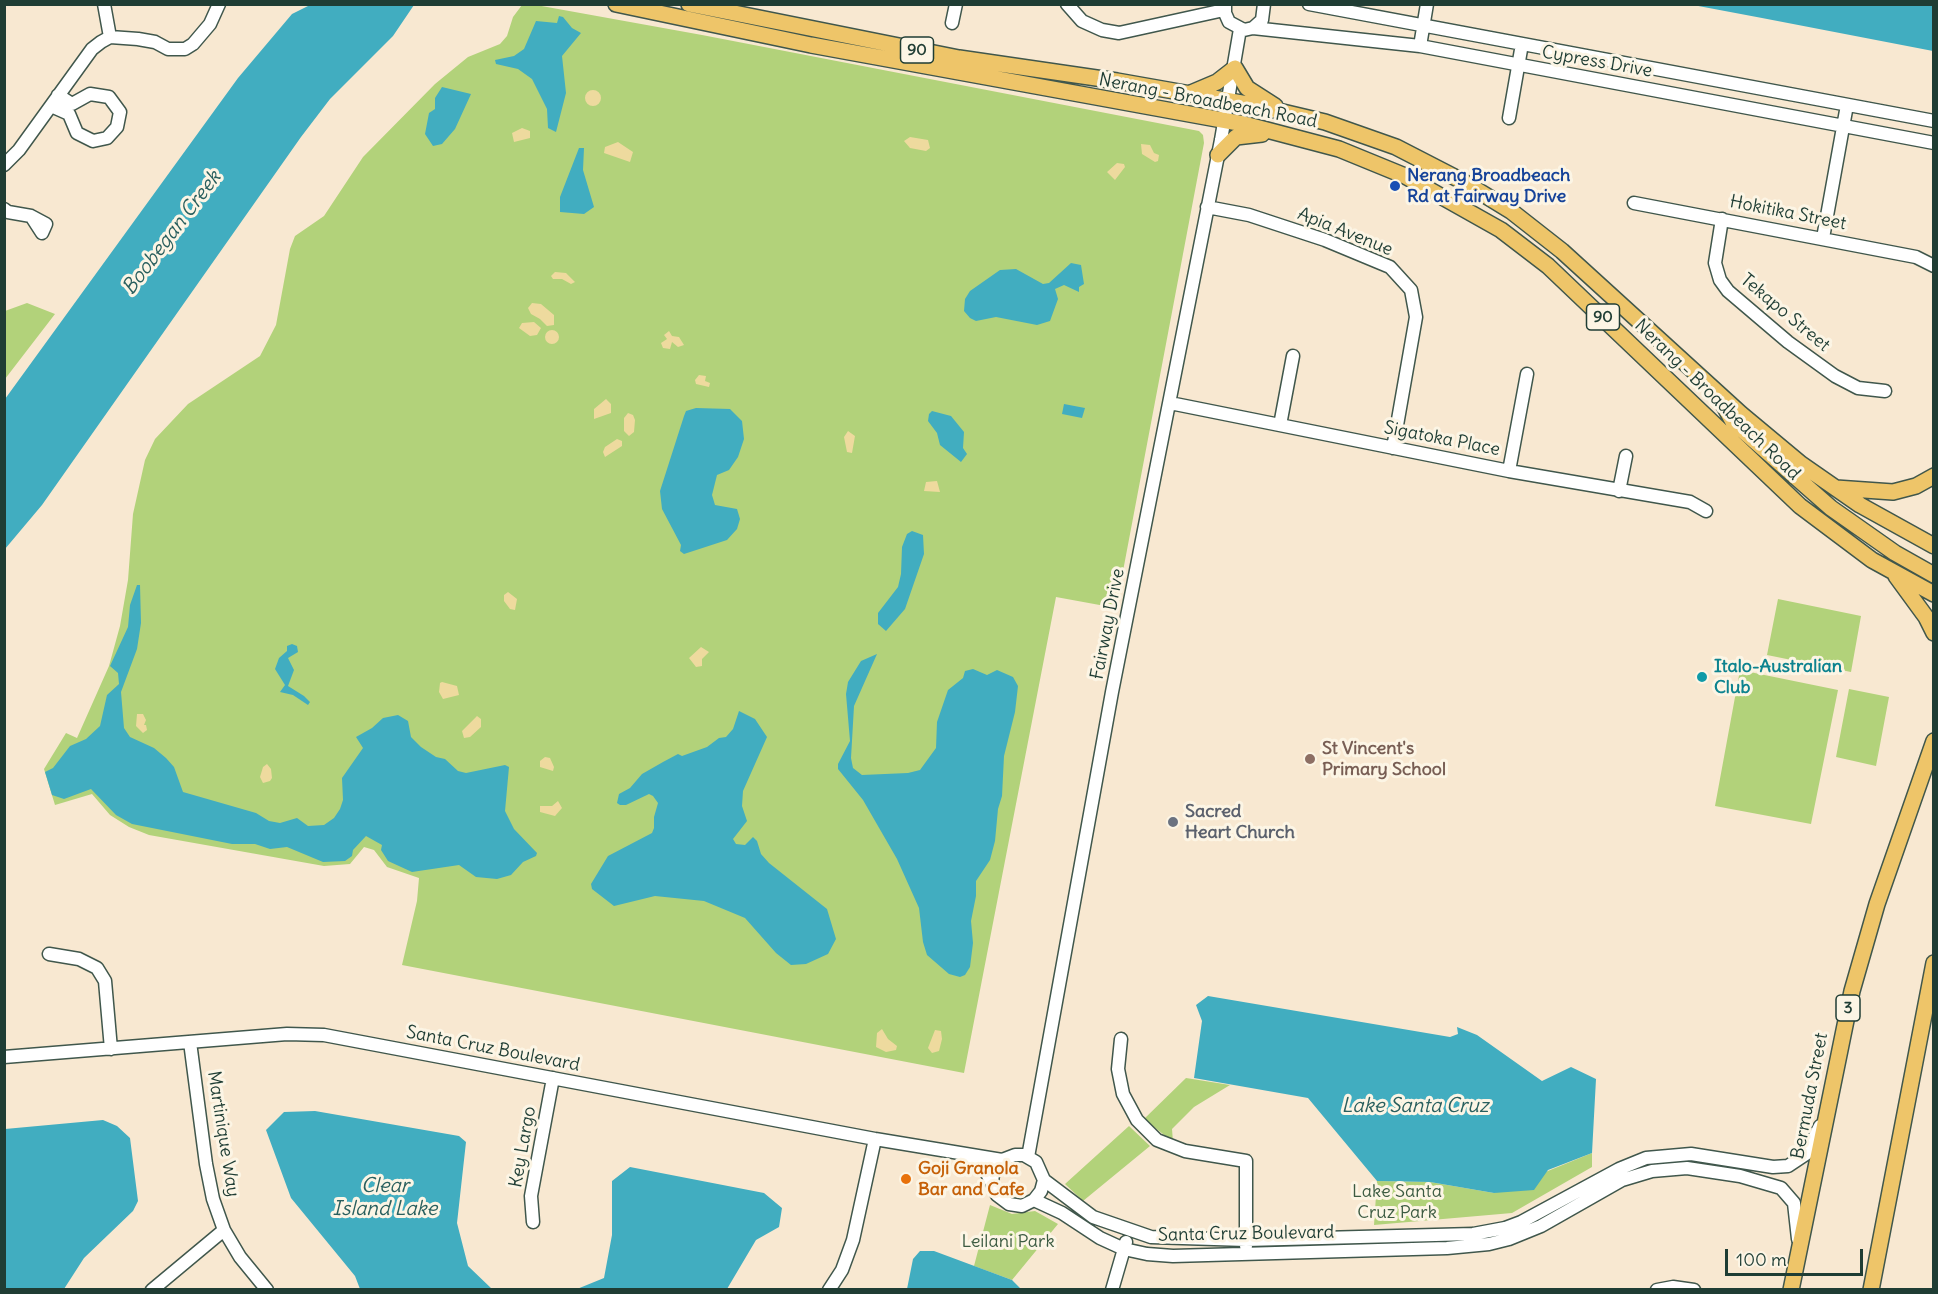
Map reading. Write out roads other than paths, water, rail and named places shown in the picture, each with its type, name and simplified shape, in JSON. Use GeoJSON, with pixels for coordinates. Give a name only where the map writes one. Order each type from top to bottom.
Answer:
{"type":"FeatureCollection","features":[{"type":"Feature","properties":{"kind":"main road","name":"Nerang - Broadbeach Road"},"geometry":{"type":"LineString","coordinates":[[616,4],[811,45],[1283,133],[1339,149],[1385,167],[1435,190],[1501,230],[1548,266],[1800,506],[1854,547],[1934,594]]}},
{"type":"Feature","properties":{"kind":"main road","name":"Nerang - Broadbeach Road"},"geometry":{"type":"LineString","coordinates":[[690,4],[979,62],[1191,93],[1283,111],[1343,127],[1395,147],[1451,175],[1511,211],[1574,261],[1770,440],[1833,488]]}},
{"type":"Feature","properties":{"kind":"main road"},"geometry":{"type":"LineString","coordinates":[[1191,93],[1217,82],[1235,68],[1247,88],[1283,111]]}},
{"type":"Feature","properties":{"kind":"main road"},"geometry":{"type":"LineString","coordinates":[[1218,155],[1232,141],[1243,135],[1283,133]]}},
{"type":"Feature","properties":{"kind":"main road"},"geometry":{"type":"LineString","coordinates":[[1718,393],[1733,422],[1812,493],[1861,531],[1934,575]]}},
{"type":"Feature","properties":{"kind":"main road"},"geometry":{"type":"LineString","coordinates":[[1833,488],[1893,492],[1916,486],[1934,476]]}},
{"type":"Feature","properties":{"kind":"main road","name":"90"},"geometry":{"type":"LineString","coordinates":[[1833,488],[1934,546]]}},
{"type":"Feature","properties":{"kind":"main road"},"geometry":{"type":"LineString","coordinates":[[1893,572],[1926,617],[1934,633]]}},
{"type":"Feature","properties":{"kind":"main road","name":"Bermuda Street"},"geometry":{"type":"LineString","coordinates":[[1791,1290],[1824,1118],[1860,958],[1934,741]]}},
{"type":"Feature","properties":{"kind":"main road"},"geometry":{"type":"LineString","coordinates":[[1873,1290],[1874,1273],[1934,963]]}},
{"type":"Feature","properties":{"kind":"street"},"geometry":{"type":"LineString","coordinates":[[104,4],[110,37]]}},
{"type":"Feature","properties":{"kind":"street"},"geometry":{"type":"LineString","coordinates":[[4,165],[92,49],[110,37],[155,42],[168,49],[185,49],[193,44],[210,24],[219,4]]}},
{"type":"Feature","properties":{"kind":"street"},"geometry":{"type":"LineString","coordinates":[[952,23],[956,4]]}},
{"type":"Feature","properties":{"kind":"street"},"geometry":{"type":"LineString","coordinates":[[1067,4],[1082,21],[1102,30],[1119,33],[1225,7],[1229,22],[1240,29],[1228,100]]}},
{"type":"Feature","properties":{"kind":"street"},"geometry":{"type":"LineString","coordinates":[[1253,28],[1263,17],[1264,4]]}},
{"type":"Feature","properties":{"kind":"street","name":"Cypress Drive"},"geometry":{"type":"LineString","coordinates":[[1309,4],[1934,121]]}},
{"type":"Feature","properties":{"kind":"street"},"geometry":{"type":"LineString","coordinates":[[1420,46],[1427,4]]}},
{"type":"Feature","properties":{"kind":"street","name":"Cypress Drive"},"geometry":{"type":"LineString","coordinates":[[1240,29],[1253,28],[1420,46],[1934,143]]}},
{"type":"Feature","properties":{"kind":"street"},"geometry":{"type":"LineString","coordinates":[[1509,118],[1522,44]]}},
{"type":"Feature","properties":{"kind":"street"},"geometry":{"type":"LineString","coordinates":[[90,94],[109,97],[120,112],[117,127],[107,138],[93,141],[77,133],[69,114],[54,100],[72,104],[90,94]]}},
{"type":"Feature","properties":{"kind":"street","name":"Fairway Drive"},"geometry":{"type":"LineString","coordinates":[[1028,1157],[1118,661],[1228,100]]}},
{"type":"Feature","properties":{"kind":"street"},"geometry":{"type":"LineString","coordinates":[[1823,238],[1847,105]]}},
{"type":"Feature","properties":{"kind":"street","name":"Hokitika Street"},"geometry":{"type":"LineString","coordinates":[[1634,203],[1916,256],[1934,266]]}},
{"type":"Feature","properties":{"kind":"street","name":"Apia Avenue"},"geometry":{"type":"LineString","coordinates":[[1207,207],[1249,215],[1325,240],[1390,267],[1411,290],[1416,317],[1393,448]]}},
{"type":"Feature","properties":{"kind":"street"},"geometry":{"type":"LineString","coordinates":[[4,209],[8,212],[31,216]]}},
{"type":"Feature","properties":{"kind":"street","name":"Tekapo Street"},"geometry":{"type":"LineString","coordinates":[[1722,219],[1715,263],[1720,280],[1728,291],[1788,342],[1835,376],[1858,388],[1885,391]]}},
{"type":"Feature","properties":{"kind":"street"},"geometry":{"type":"LineString","coordinates":[[1280,425],[1293,356]]}},
{"type":"Feature","properties":{"kind":"street"},"geometry":{"type":"LineString","coordinates":[[1509,471],[1527,374]]}},
{"type":"Feature","properties":{"kind":"street","name":"Sigatoka Place"},"geometry":{"type":"LineString","coordinates":[[1170,404],[1509,471],[1690,502],[1706,511]]}},
{"type":"Feature","properties":{"kind":"street"},"geometry":{"type":"LineString","coordinates":[[1618,491],[1626,456]]}},
{"type":"Feature","properties":{"kind":"street"},"geometry":{"type":"LineString","coordinates":[[49,954],[79,959],[97,968],[105,981],[111,1049]]}},
{"type":"Feature","properties":{"kind":"street","name":"Santa Cruz Boulevard"},"geometry":{"type":"LineString","coordinates":[[4,1057],[287,1034],[324,1035],[970,1157],[1002,1160]]}},
{"type":"Feature","properties":{"kind":"street"},"geometry":{"type":"LineString","coordinates":[[1121,1039],[1118,1069],[1123,1094],[1137,1119],[1157,1140],[1185,1151],[1246,1161],[1246,1253]]}},
{"type":"Feature","properties":{"kind":"street","name":"Martinique Way"},"geometry":{"type":"LineString","coordinates":[[190,1042],[206,1164],[213,1199],[224,1230],[240,1257],[267,1290]]}},
{"type":"Feature","properties":{"kind":"street","name":"Key Largo"},"geometry":{"type":"LineString","coordinates":[[533,1222],[531,1196],[553,1078]]}},
{"type":"Feature","properties":{"kind":"street","name":"Santa Cruz Boulevard"},"geometry":{"type":"LineString","coordinates":[[1044,1180],[1093,1217],[1130,1232],[1175,1239],[1450,1236],[1491,1232],[1521,1222],[1631,1163],[1663,1155],[1691,1154],[1773,1167],[1791,1165],[1809,1151],[1824,1118]]}},
{"type":"Feature","properties":{"kind":"street"},"geometry":{"type":"LineString","coordinates":[[829,1290],[842,1270],[853,1240],[875,1139]]}},
{"type":"Feature","properties":{"kind":"street"},"geometry":{"type":"LineString","coordinates":[[970,1157],[984,1167],[997,1196],[1009,1204],[1022,1206],[1034,1200],[1041,1191],[1044,1180],[1040,1166],[1028,1157],[1015,1155],[1002,1160],[994,1169],[992,1181]]}},
{"type":"Feature","properties":{"kind":"street"},"geometry":{"type":"LineString","coordinates":[[1663,1155],[1665,1169]]}},
{"type":"Feature","properties":{"kind":"street"},"geometry":{"type":"LineString","coordinates":[[1725,1158],[1742,1166],[1780,1174],[1779,1181],[1769,1183]]}},
{"type":"Feature","properties":{"kind":"street","name":"Santa Cruz Boulevard"},"geometry":{"type":"LineString","coordinates":[[1034,1200],[1062,1213],[1100,1238],[1124,1249],[1173,1256],[1447,1248],[1489,1244],[1525,1233],[1622,1180],[1665,1169],[1721,1172],[1769,1183],[1783,1190],[1794,1203],[1799,1250]]}},
{"type":"Feature","properties":{"kind":"street"},"geometry":{"type":"LineString","coordinates":[[152,1290],[224,1230]]}},
{"type":"Feature","properties":{"kind":"street"},"geometry":{"type":"LineString","coordinates":[[1112,1290],[1130,1232]]}},
{"type":"Feature","properties":{"kind":"street"},"geometry":{"type":"LineString","coordinates":[[1657,1290],[1673,1287],[1694,1290]]}},
{"type":"Feature","properties":{"kind":"water","name":"Boobegan Creek"},"geometry":{"type":"Polygon","coordinates":[[[312,4],[414,5],[393,36],[330,99],[301,137],[42,505],[5,549],[5,399],[238,78],[292,14],[312,4]]]}},
{"type":"Feature","properties":{"kind":"water"},"geometry":{"type":"Polygon","coordinates":[[[1693,5],[1933,5],[1933,51],[1762,18],[1693,5]]]}},
{"type":"Feature","properties":{"kind":"water"},"geometry":{"type":"Polygon","coordinates":[[[559,16],[581,33],[562,56],[566,93],[556,132],[548,128],[547,109],[532,79],[518,69],[496,64],[495,60],[514,56],[524,49],[536,21],[557,23],[559,16]]]}},
{"type":"Feature","properties":{"kind":"water"},"geometry":{"type":"Polygon","coordinates":[[[442,87],[471,94],[455,129],[442,144],[433,146],[425,134],[429,113],[435,109],[435,98],[442,87]]]}},
{"type":"Feature","properties":{"kind":"water"},"geometry":{"type":"Polygon","coordinates":[[[579,148],[584,148],[583,170],[594,207],[584,214],[560,212],[560,197],[579,148]]]}},
{"type":"Feature","properties":{"kind":"water"},"geometry":{"type":"Polygon","coordinates":[[[1071,263],[1081,265],[1084,284],[1079,287],[1079,292],[1064,285],[1055,289],[1058,299],[1050,321],[1037,325],[996,317],[976,321],[964,311],[965,299],[970,291],[1000,270],[1016,269],[1043,284],[1049,283],[1071,263]]]}},
{"type":"Feature","properties":{"kind":"water"},"geometry":{"type":"Polygon","coordinates":[[[1064,404],[1085,408],[1082,418],[1062,414],[1064,404]]]}},
{"type":"Feature","properties":{"kind":"water"},"geometry":{"type":"Polygon","coordinates":[[[696,408],[730,409],[742,421],[744,439],[738,457],[729,470],[717,475],[712,495],[715,505],[737,509],[740,519],[737,529],[727,540],[684,554],[680,551],[681,545],[662,509],[660,491],[686,411],[696,408]]]}},
{"type":"Feature","properties":{"kind":"water"},"geometry":{"type":"Polygon","coordinates":[[[932,411],[951,416],[964,432],[963,448],[967,454],[961,462],[940,445],[937,433],[928,421],[932,411]]]}},
{"type":"Feature","properties":{"kind":"water"},"geometry":{"type":"Polygon","coordinates":[[[912,531],[923,535],[924,554],[905,609],[886,631],[878,624],[878,613],[898,587],[902,547],[907,534],[912,531]]]}},
{"type":"Feature","properties":{"kind":"water"},"geometry":{"type":"Polygon","coordinates":[[[137,585],[140,585],[141,623],[137,649],[121,692],[124,728],[130,737],[154,748],[166,758],[174,767],[183,792],[256,813],[269,821],[280,823],[297,818],[308,826],[324,825],[334,818],[340,809],[343,800],[342,778],[363,748],[356,737],[372,728],[383,718],[398,715],[408,721],[411,737],[421,747],[436,757],[445,759],[458,771],[466,773],[505,765],[509,767],[505,811],[514,829],[537,853],[536,856],[523,862],[511,875],[497,879],[476,877],[459,865],[412,872],[388,861],[381,850],[382,845],[366,836],[353,850],[352,856],[345,861],[323,862],[287,847],[270,849],[255,844],[232,844],[132,824],[116,815],[91,789],[64,799],[52,795],[45,772],[53,768],[70,746],[86,739],[100,726],[107,695],[119,684],[118,673],[110,666],[128,627],[130,605],[137,585]]]}},
{"type":"Feature","properties":{"kind":"water"},"geometry":{"type":"Polygon","coordinates":[[[292,644],[297,646],[298,652],[288,658],[294,670],[288,686],[304,696],[310,702],[308,705],[293,695],[280,692],[285,685],[275,669],[279,658],[287,651],[287,646],[292,644]]]}},
{"type":"Feature","properties":{"kind":"water"},"geometry":{"type":"Polygon","coordinates":[[[877,654],[854,706],[851,758],[853,768],[862,775],[908,773],[920,770],[936,748],[937,722],[948,690],[963,678],[965,671],[973,669],[987,675],[997,670],[1013,677],[1018,686],[1015,712],[1004,756],[1002,796],[998,809],[995,841],[990,860],[976,881],[976,896],[971,921],[973,943],[970,967],[965,975],[960,977],[949,974],[927,955],[919,908],[897,859],[863,800],[838,769],[838,764],[850,741],[846,694],[848,682],[861,661],[877,654]]]}},
{"type":"Feature","properties":{"kind":"water"},"geometry":{"type":"Polygon","coordinates":[[[739,711],[755,719],[767,737],[743,791],[742,806],[747,821],[733,839],[736,844],[745,845],[753,837],[757,841],[761,854],[769,863],[827,909],[836,939],[828,954],[806,964],[791,965],[776,953],[745,918],[704,901],[655,896],[614,906],[592,889],[591,884],[608,856],[652,833],[654,828],[658,803],[653,796],[649,794],[626,805],[620,805],[617,803],[619,794],[630,788],[642,774],[678,754],[682,756],[707,747],[719,738],[726,737],[733,729],[739,711]]]}},
{"type":"Feature","properties":{"kind":"water","name":"Lake Santa Cruz"},"geometry":{"type":"Polygon","coordinates":[[[1208,996],[1450,1037],[1458,1034],[1457,1027],[1477,1035],[1542,1081],[1571,1067],[1596,1079],[1592,1153],[1548,1170],[1534,1190],[1494,1193],[1430,1182],[1377,1181],[1308,1098],[1194,1078],[1202,1021],[1196,1005],[1208,996]]]}},
{"type":"Feature","properties":{"kind":"water","name":"Clear Island Lake"},"geometry":{"type":"Polygon","coordinates":[[[315,1111],[459,1136],[466,1142],[457,1223],[468,1266],[492,1289],[360,1289],[355,1276],[291,1198],[266,1130],[284,1112],[315,1111]]]}},
{"type":"Feature","properties":{"kind":"water"},"geometry":{"type":"Polygon","coordinates":[[[103,1120],[117,1126],[130,1138],[138,1201],[133,1211],[84,1258],[64,1289],[5,1289],[5,1129],[103,1120]]]}},
{"type":"Feature","properties":{"kind":"water"},"geometry":{"type":"Polygon","coordinates":[[[630,1167],[764,1193],[782,1208],[779,1227],[756,1240],[727,1289],[577,1289],[604,1278],[612,1235],[612,1181],[630,1167]]]}},
{"type":"Feature","properties":{"kind":"water"},"geometry":{"type":"Polygon","coordinates":[[[920,1251],[934,1251],[1012,1280],[1021,1289],[907,1289],[913,1259],[920,1251]]]}},
{"type":"Feature","properties":{"kind":"place","name":"Nerang Broadbeach Rd at Fairway Drive"},"geometry":{"type":"Point","coordinates":[1395,186]}},
{"type":"Feature","properties":{"kind":"place","name":"Italo-Australian Club"},"geometry":{"type":"Point","coordinates":[1702,677]}},
{"type":"Feature","properties":{"kind":"place","name":"St Vincent's Primary School"},"geometry":{"type":"Point","coordinates":[1310,759]}},
{"type":"Feature","properties":{"kind":"place","name":"Sacred Heart Church"},"geometry":{"type":"Point","coordinates":[1173,822]}},
{"type":"Feature","properties":{"kind":"place","name":"Goji Granola Bar and Cafe"},"geometry":{"type":"Point","coordinates":[906,1179]}},
{"type":"Feature","properties":{"kind":"park label","name":"Lake Santa Cruz Park"},"geometry":{"type":"Point","coordinates":[1397,1202]}},
{"type":"Feature","properties":{"kind":"park label","name":"Leilani Park"},"geometry":{"type":"Point","coordinates":[1008,1242]}}]}
